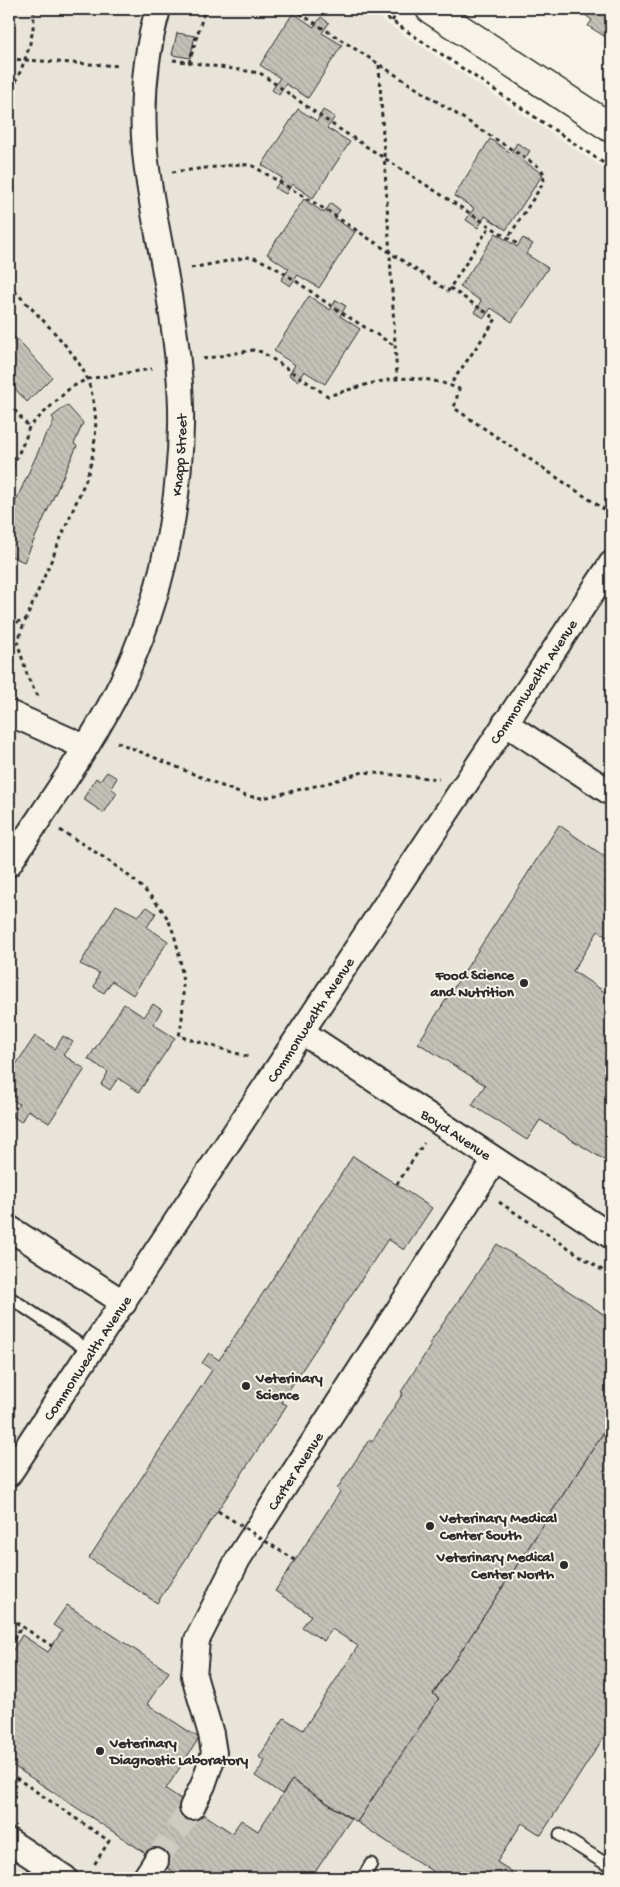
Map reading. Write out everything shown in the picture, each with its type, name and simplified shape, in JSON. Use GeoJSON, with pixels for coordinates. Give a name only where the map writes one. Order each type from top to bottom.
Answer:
{"type":"FeatureCollection","features":[{"type":"Feature","properties":{"kind":"main road"},"geometry":{"type":"LineString","coordinates":[[430,9],[611,128]]}},
{"type":"Feature","properties":{"kind":"street","name":"Knapp Street"},"geometry":{"type":"LineString","coordinates":[[9,864],[85,747],[113,699],[140,640],[165,559],[175,504],[181,424],[179,364],[149,175],[144,115],[148,56],[158,9]]}},
{"type":"Feature","properties":{"kind":"street","name":"Commonwealth Avenue"},"geometry":{"type":"LineString","coordinates":[[9,1474],[124,1304],[504,723],[611,564]]}},
{"type":"Feature","properties":{"kind":"street"},"geometry":{"type":"LineString","coordinates":[[9,713],[85,747]]}},
{"type":"Feature","properties":{"kind":"street"},"geometry":{"type":"LineString","coordinates":[[504,723],[611,793]]}},
{"type":"Feature","properties":{"kind":"street","name":"Boyd Avenue"},"geometry":{"type":"LineString","coordinates":[[302,1032],[611,1236]]}},
{"type":"Feature","properties":{"kind":"street","name":"Carter Avenue"},"geometry":{"type":"LineString","coordinates":[[192,1807],[203,1785],[214,1753],[211,1734],[194,1676],[197,1640],[238,1559],[495,1160]]}},
{"type":"Feature","properties":{"kind":"street"},"geometry":{"type":"LineString","coordinates":[[9,1228],[124,1304]]}},
{"type":"Feature","properties":{"kind":"street"},"geometry":{"type":"LineString","coordinates":[[9,1842],[65,1878]]}},
{"type":"Feature","properties":{"kind":"lane"},"geometry":{"type":"LineString","coordinates":[[9,1297],[91,1352]]}},
{"type":"Feature","properties":{"kind":"lane"},"geometry":{"type":"LineString","coordinates":[[560,1835],[611,1867]]}},
{"type":"Feature","properties":{"kind":"lane"},"geometry":{"type":"LineString","coordinates":[[363,1878],[372,1864]]}},
{"type":"Feature","properties":{"kind":"path"},"geometry":{"type":"LineString","coordinates":[[9,96],[26,60],[32,35],[34,9]]}},
{"type":"Feature","properties":{"kind":"path"},"geometry":{"type":"LineString","coordinates":[[189,63],[205,9]]}},
{"type":"Feature","properties":{"kind":"path"},"geometry":{"type":"LineString","coordinates":[[293,9],[539,167],[543,172],[544,182],[508,238]]}},
{"type":"Feature","properties":{"kind":"path"},"geometry":{"type":"LineString","coordinates":[[374,9],[611,168]]}},
{"type":"Feature","properties":{"kind":"path"},"geometry":{"type":"LineString","coordinates":[[392,21],[398,12]]}},
{"type":"Feature","properties":{"kind":"path"},"geometry":{"type":"LineString","coordinates":[[148,56],[260,73],[330,123],[519,245]]}},
{"type":"Feature","properties":{"kind":"path"},"geometry":{"type":"LineString","coordinates":[[9,59],[116,66]]}},
{"type":"Feature","properties":{"kind":"path"},"geometry":{"type":"LineString","coordinates":[[378,64],[398,378]]}},
{"type":"Feature","properties":{"kind":"path"},"geometry":{"type":"LineString","coordinates":[[149,175],[241,164],[253,166],[326,210],[448,291],[490,226]]}},
{"type":"Feature","properties":{"kind":"path"},"geometry":{"type":"LineString","coordinates":[[166,273],[255,257],[396,346]]}},
{"type":"Feature","properties":{"kind":"path"},"geometry":{"type":"LineString","coordinates":[[450,288],[496,319],[450,385]]}},
{"type":"Feature","properties":{"kind":"path"},"geometry":{"type":"LineString","coordinates":[[9,475],[29,427],[62,394],[83,380],[149,370],[254,350],[262,352],[328,396],[383,380],[398,378],[430,380],[459,389],[454,408],[608,512]]}},
{"type":"Feature","properties":{"kind":"path"},"geometry":{"type":"LineString","coordinates":[[9,404],[29,427]]}},
{"type":"Feature","properties":{"kind":"path"},"geometry":{"type":"LineString","coordinates":[[9,625],[27,618]]}},
{"type":"Feature","properties":{"kind":"path"},"geometry":{"type":"LineString","coordinates":[[9,638],[18,644]]}},
{"type":"Feature","properties":{"kind":"path"},"geometry":{"type":"LineString","coordinates":[[25,669],[30,683]]}},
{"type":"Feature","properties":{"kind":"path"},"geometry":{"type":"LineString","coordinates":[[40,817],[110,862],[139,884],[164,911],[175,938],[182,969],[183,1021],[179,1036],[249,1057]]}},
{"type":"Feature","properties":{"kind":"path"},"geometry":{"type":"LineString","coordinates":[[397,1184],[438,1122]]}},
{"type":"Feature","properties":{"kind":"path"},"geometry":{"type":"LineString","coordinates":[[498,1202],[611,1276]]}},
{"type":"Feature","properties":{"kind":"path"},"geometry":{"type":"LineString","coordinates":[[218,1511],[296,1560]]}},
{"type":"Feature","properties":{"kind":"path"},"geometry":{"type":"LineString","coordinates":[[9,1618],[52,1646]]}},
{"type":"Feature","properties":{"kind":"path"},"geometry":{"type":"LineString","coordinates":[[9,1646],[22,1626]]}},
{"type":"Feature","properties":{"kind":"path"},"geometry":{"type":"LineString","coordinates":[[9,1773],[109,1841],[94,1864]]}},
{"type":"Feature","properties":{"kind":"shaded area"},"geometry":{"type":"Polygon","coordinates":[[[9,9],[366,9],[611,173],[611,1878],[9,1878],[9,9]]]}},
{"type":"Feature","properties":{"kind":"building"},"geometry":{"type":"Polygon","coordinates":[[[579,9],[611,9],[611,36],[609,39],[588,26],[592,20],[579,9]]]}},
{"type":"Feature","properties":{"kind":"building"},"geometry":{"type":"Polygon","coordinates":[[[293,13],[314,27],[321,17],[329,23],[322,33],[342,45],[308,98],[286,84],[279,95],[272,90],[280,78],[260,65],[293,13]]]}},
{"type":"Feature","properties":{"kind":"building"},"geometry":{"type":"Polygon","coordinates":[[[177,33],[195,36],[190,58],[172,55],[177,33]]]}},
{"type":"Feature","properties":{"kind":"building"},"geometry":{"type":"Polygon","coordinates":[[[298,109],[317,121],[323,110],[335,117],[327,128],[350,142],[313,198],[292,184],[286,194],[275,188],[282,178],[262,165],[298,109]]]}},
{"type":"Feature","properties":{"kind":"building"},"geometry":{"type":"Polygon","coordinates":[[[490,139],[511,153],[517,143],[530,151],[523,161],[543,174],[506,230],[485,216],[478,228],[466,220],[474,208],[454,196],[490,139]]]}},
{"type":"Feature","properties":{"kind":"building"},"geometry":{"type":"Polygon","coordinates":[[[304,199],[324,213],[331,203],[340,210],[334,218],[355,232],[319,288],[298,275],[290,286],[281,280],[289,269],[267,254],[304,199]]]}},
{"type":"Feature","properties":{"kind":"building"},"geometry":{"type":"Polygon","coordinates":[[[496,233],[517,247],[523,238],[533,244],[526,254],[548,268],[512,322],[491,308],[484,318],[474,312],[481,301],[460,287],[496,233]]]}},
{"type":"Feature","properties":{"kind":"building"},"geometry":{"type":"Polygon","coordinates":[[[309,296],[330,310],[336,300],[346,306],[340,316],[360,329],[325,384],[304,371],[298,381],[289,375],[295,365],[274,351],[309,296]]]}},
{"type":"Feature","properties":{"kind":"building"},"geometry":{"type":"Polygon","coordinates":[[[9,331],[52,377],[27,402],[9,382],[9,331]]]}},
{"type":"Feature","properties":{"kind":"building"},"geometry":{"type":"Polygon","coordinates":[[[67,405],[83,423],[74,444],[77,446],[24,562],[9,555],[9,516],[46,433],[50,430],[54,420],[52,417],[67,405]]]}},
{"type":"Feature","properties":{"kind":"building"},"geometry":{"type":"Polygon","coordinates":[[[107,772],[117,778],[111,788],[117,793],[104,813],[83,799],[96,778],[100,781],[107,772]]]}},
{"type":"Feature","properties":{"kind":"building","name":"Food Science and Nutrition"},"geometry":{"type":"Polygon","coordinates":[[[559,825],[611,861],[611,940],[598,931],[573,971],[611,996],[611,1164],[540,1120],[527,1140],[472,1105],[485,1085],[418,1043],[559,825]]]}},
{"type":"Feature","properties":{"kind":"building"},"geometry":{"type":"Polygon","coordinates":[[[116,905],[138,916],[147,907],[156,913],[147,927],[168,941],[133,995],[112,981],[104,993],[94,987],[99,973],[80,964],[116,905]]]}},
{"type":"Feature","properties":{"kind":"building"},"geometry":{"type":"Polygon","coordinates":[[[124,1004],[144,1017],[153,1004],[162,1010],[153,1024],[175,1038],[139,1092],[118,1078],[110,1090],[101,1084],[108,1072],[88,1059],[124,1004]]]}},
{"type":"Feature","properties":{"kind":"building"},"geometry":{"type":"Polygon","coordinates":[[[35,1036],[55,1049],[63,1036],[73,1042],[63,1055],[85,1069],[49,1123],[28,1110],[21,1122],[11,1115],[19,1104],[9,1097],[9,1075],[35,1036]]]}},
{"type":"Feature","properties":{"kind":"building","name":"Veterinary Science"},"geometry":{"type":"Polygon","coordinates":[[[353,1156],[432,1208],[404,1250],[388,1239],[281,1402],[287,1405],[157,1603],[89,1558],[212,1370],[202,1363],[209,1353],[219,1360],[353,1156]]]}},
{"type":"Feature","properties":{"kind":"building","name":"Veterinary Medical Center South"},"geometry":{"type":"Polygon","coordinates":[[[497,1244],[611,1319],[611,1421],[433,1694],[439,1698],[357,1822],[292,1780],[282,1794],[255,1776],[265,1761],[259,1757],[284,1718],[303,1730],[358,1646],[332,1629],[324,1641],[302,1627],[311,1615],[275,1591],[340,1492],[337,1489],[369,1440],[372,1442],[403,1393],[401,1392],[431,1345],[429,1344],[497,1244]]]}},
{"type":"Feature","properties":{"kind":"building","name":"Veterinary Medical Center North"},"geometry":{"type":"Polygon","coordinates":[[[604,1432],[611,1436],[611,1726],[541,1835],[522,1823],[497,1862],[522,1878],[436,1878],[438,1875],[357,1822],[439,1698],[433,1694],[604,1432]]]}},
{"type":"Feature","properties":{"kind":"building","name":"Veterinary Diagnostic Laboratory"},"geometry":{"type":"Polygon","coordinates":[[[67,1605],[169,1672],[147,1704],[199,1738],[166,1789],[232,1833],[241,1820],[258,1831],[292,1780],[351,1819],[311,1878],[183,1878],[9,1763],[9,1656],[22,1635],[48,1652],[62,1631],[53,1625],[67,1605]]]}},
{"type":"Feature","properties":{"kind":"tunnel"},"geometry":{"type":"LineString","coordinates":[[156,1861],[192,1807]]}},
{"type":"Feature","properties":{"kind":"place","name":"Food Science and Nutrition"},"geometry":{"type":"Point","coordinates":[524,983]}},
{"type":"Feature","properties":{"kind":"place","name":"Veterinary Science"},"geometry":{"type":"Point","coordinates":[246,1386]}},
{"type":"Feature","properties":{"kind":"place","name":"Veterinary Medical Center South"},"geometry":{"type":"Point","coordinates":[430,1526]}},
{"type":"Feature","properties":{"kind":"place","name":"Veterinary Medical Center North"},"geometry":{"type":"Point","coordinates":[564,1565]}},
{"type":"Feature","properties":{"kind":"place","name":"Veterinary Diagnostic Laboratory"},"geometry":{"type":"Point","coordinates":[100,1751]}}]}
